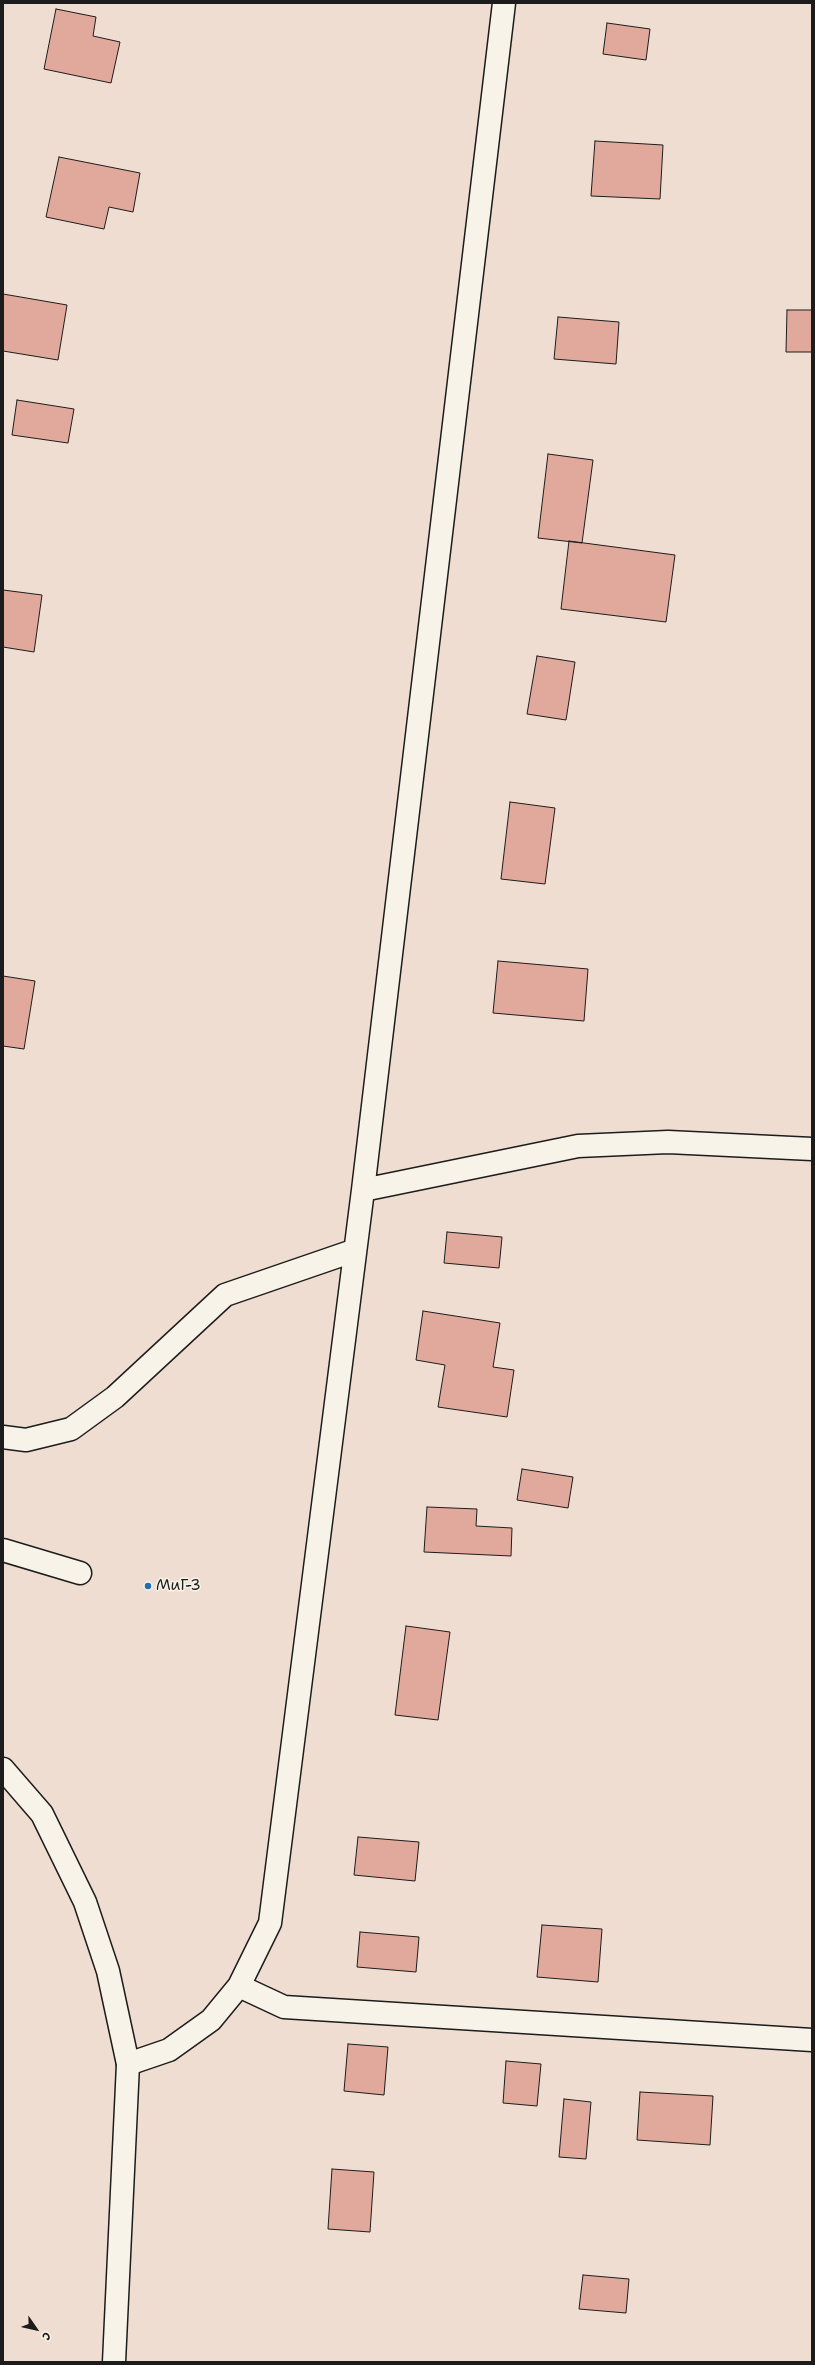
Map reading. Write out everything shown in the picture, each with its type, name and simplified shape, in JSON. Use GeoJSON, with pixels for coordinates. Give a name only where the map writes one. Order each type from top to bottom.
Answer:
{"type":"FeatureCollection","features":[{"type":"Feature","properties":{"kind":"street"},"geometry":{"type":"LineString","coordinates":[[128,2064],[169,2050],[212,2020],[239,1986],[270,1923],[353,1251],[363,1190],[504,3]]}},
{"type":"Feature","properties":{"kind":"street"},"geometry":{"type":"LineString","coordinates":[[363,1190],[578,1146],[668,1142],[812,1149]]}},
{"type":"Feature","properties":{"kind":"street"},"geometry":{"type":"LineString","coordinates":[[3,1437],[26,1440],[72,1429],[115,1397],[225,1295],[353,1251]]}},
{"type":"Feature","properties":{"kind":"street"},"geometry":{"type":"LineString","coordinates":[[3,1550],[80,1572]]}},
{"type":"Feature","properties":{"kind":"street"},"geometry":{"type":"LineString","coordinates":[[3,1769],[42,1814],[85,1902],[108,1971],[128,2064],[114,2362]]}},
{"type":"Feature","properties":{"kind":"street"},"geometry":{"type":"LineString","coordinates":[[239,1986],[284,2007],[812,2040]]}},
{"type":"Feature","properties":{"kind":"building"},"geometry":{"type":"Polygon","coordinates":[[[56,9],[96,17],[93,36],[120,42],[111,83],[44,69],[56,9]]]}},
{"type":"Feature","properties":{"kind":"building"},"geometry":{"type":"Polygon","coordinates":[[[607,23],[650,29],[646,60],[603,54],[607,23]]]}},
{"type":"Feature","properties":{"kind":"building"},"geometry":{"type":"Polygon","coordinates":[[[595,141],[663,145],[660,199],[591,196],[595,141]]]}},
{"type":"Feature","properties":{"kind":"building"},"geometry":{"type":"Polygon","coordinates":[[[59,157],[140,173],[133,212],[109,207],[104,229],[46,217],[59,157]]]}},
{"type":"Feature","properties":{"kind":"building"},"geometry":{"type":"Polygon","coordinates":[[[3,294],[67,305],[58,360],[3,351],[3,294]]]}},
{"type":"Feature","properties":{"kind":"building"},"geometry":{"type":"Polygon","coordinates":[[[787,310],[812,310],[812,352],[786,352],[787,310]]]}},
{"type":"Feature","properties":{"kind":"building"},"geometry":{"type":"Polygon","coordinates":[[[558,317],[619,322],[616,364],[554,359],[558,317]]]}},
{"type":"Feature","properties":{"kind":"building"},"geometry":{"type":"Polygon","coordinates":[[[17,400],[74,409],[68,443],[12,435],[17,400]]]}},
{"type":"Feature","properties":{"kind":"building"},"geometry":{"type":"Polygon","coordinates":[[[548,454],[593,460],[582,543],[538,538],[548,454]]]}},
{"type":"Feature","properties":{"kind":"building"},"geometry":{"type":"Polygon","coordinates":[[[569,541],[675,555],[666,622],[561,609],[569,541]]]}},
{"type":"Feature","properties":{"kind":"building"},"geometry":{"type":"Polygon","coordinates":[[[3,590],[42,595],[34,652],[3,647],[3,590]]]}},
{"type":"Feature","properties":{"kind":"building"},"geometry":{"type":"Polygon","coordinates":[[[537,656],[575,662],[566,720],[527,714],[537,656]]]}},
{"type":"Feature","properties":{"kind":"building"},"geometry":{"type":"Polygon","coordinates":[[[510,802],[555,808],[545,884],[501,879],[510,802]]]}},
{"type":"Feature","properties":{"kind":"building"},"geometry":{"type":"Polygon","coordinates":[[[498,961],[588,969],[584,1021],[493,1013],[498,961]]]}},
{"type":"Feature","properties":{"kind":"building"},"geometry":{"type":"Polygon","coordinates":[[[3,976],[35,981],[24,1049],[3,1046],[3,976]]]}},
{"type":"Feature","properties":{"kind":"building"},"geometry":{"type":"Polygon","coordinates":[[[447,1232],[502,1237],[499,1268],[444,1263],[447,1232]]]}},
{"type":"Feature","properties":{"kind":"building"},"geometry":{"type":"Polygon","coordinates":[[[423,1311],[500,1323],[493,1367],[514,1370],[507,1417],[438,1407],[445,1365],[416,1360],[423,1311]]]}},
{"type":"Feature","properties":{"kind":"building"},"geometry":{"type":"Polygon","coordinates":[[[522,1469],[573,1477],[568,1508],[517,1500],[522,1469]]]}},
{"type":"Feature","properties":{"kind":"building"},"geometry":{"type":"Polygon","coordinates":[[[427,1507],[477,1509],[476,1526],[512,1528],[511,1556],[424,1552],[427,1507]]]}},
{"type":"Feature","properties":{"kind":"building"},"geometry":{"type":"Polygon","coordinates":[[[406,1626],[450,1632],[438,1720],[395,1715],[406,1626]]]}},
{"type":"Feature","properties":{"kind":"building"},"geometry":{"type":"Polygon","coordinates":[[[358,1837],[419,1842],[415,1881],[354,1875],[358,1837]]]}},
{"type":"Feature","properties":{"kind":"building"},"geometry":{"type":"Polygon","coordinates":[[[542,1925],[602,1929],[598,1982],[537,1977],[542,1925]]]}},
{"type":"Feature","properties":{"kind":"building"},"geometry":{"type":"Polygon","coordinates":[[[360,1932],[419,1937],[416,1972],[357,1967],[360,1932]]]}},
{"type":"Feature","properties":{"kind":"building"},"geometry":{"type":"Polygon","coordinates":[[[348,2044],[388,2047],[384,2095],[344,2091],[348,2044]]]}},
{"type":"Feature","properties":{"kind":"building"},"geometry":{"type":"Polygon","coordinates":[[[506,2061],[541,2064],[537,2106],[503,2103],[506,2061]]]}},
{"type":"Feature","properties":{"kind":"building"},"geometry":{"type":"Polygon","coordinates":[[[640,2092],[713,2096],[710,2145],[637,2140],[640,2092]]]}},
{"type":"Feature","properties":{"kind":"building"},"geometry":{"type":"Polygon","coordinates":[[[564,2099],[591,2102],[586,2159],[559,2157],[564,2099]]]}},
{"type":"Feature","properties":{"kind":"building"},"geometry":{"type":"Polygon","coordinates":[[[332,2169],[374,2172],[370,2232],[328,2229],[332,2169]]]}},
{"type":"Feature","properties":{"kind":"building"},"geometry":{"type":"Polygon","coordinates":[[[583,2275],[629,2279],[626,2313],[579,2309],[583,2275]]]}},
{"type":"Feature","properties":{"kind":"place","name":"МиГ-3"},"geometry":{"type":"Point","coordinates":[148,1586]}}]}
